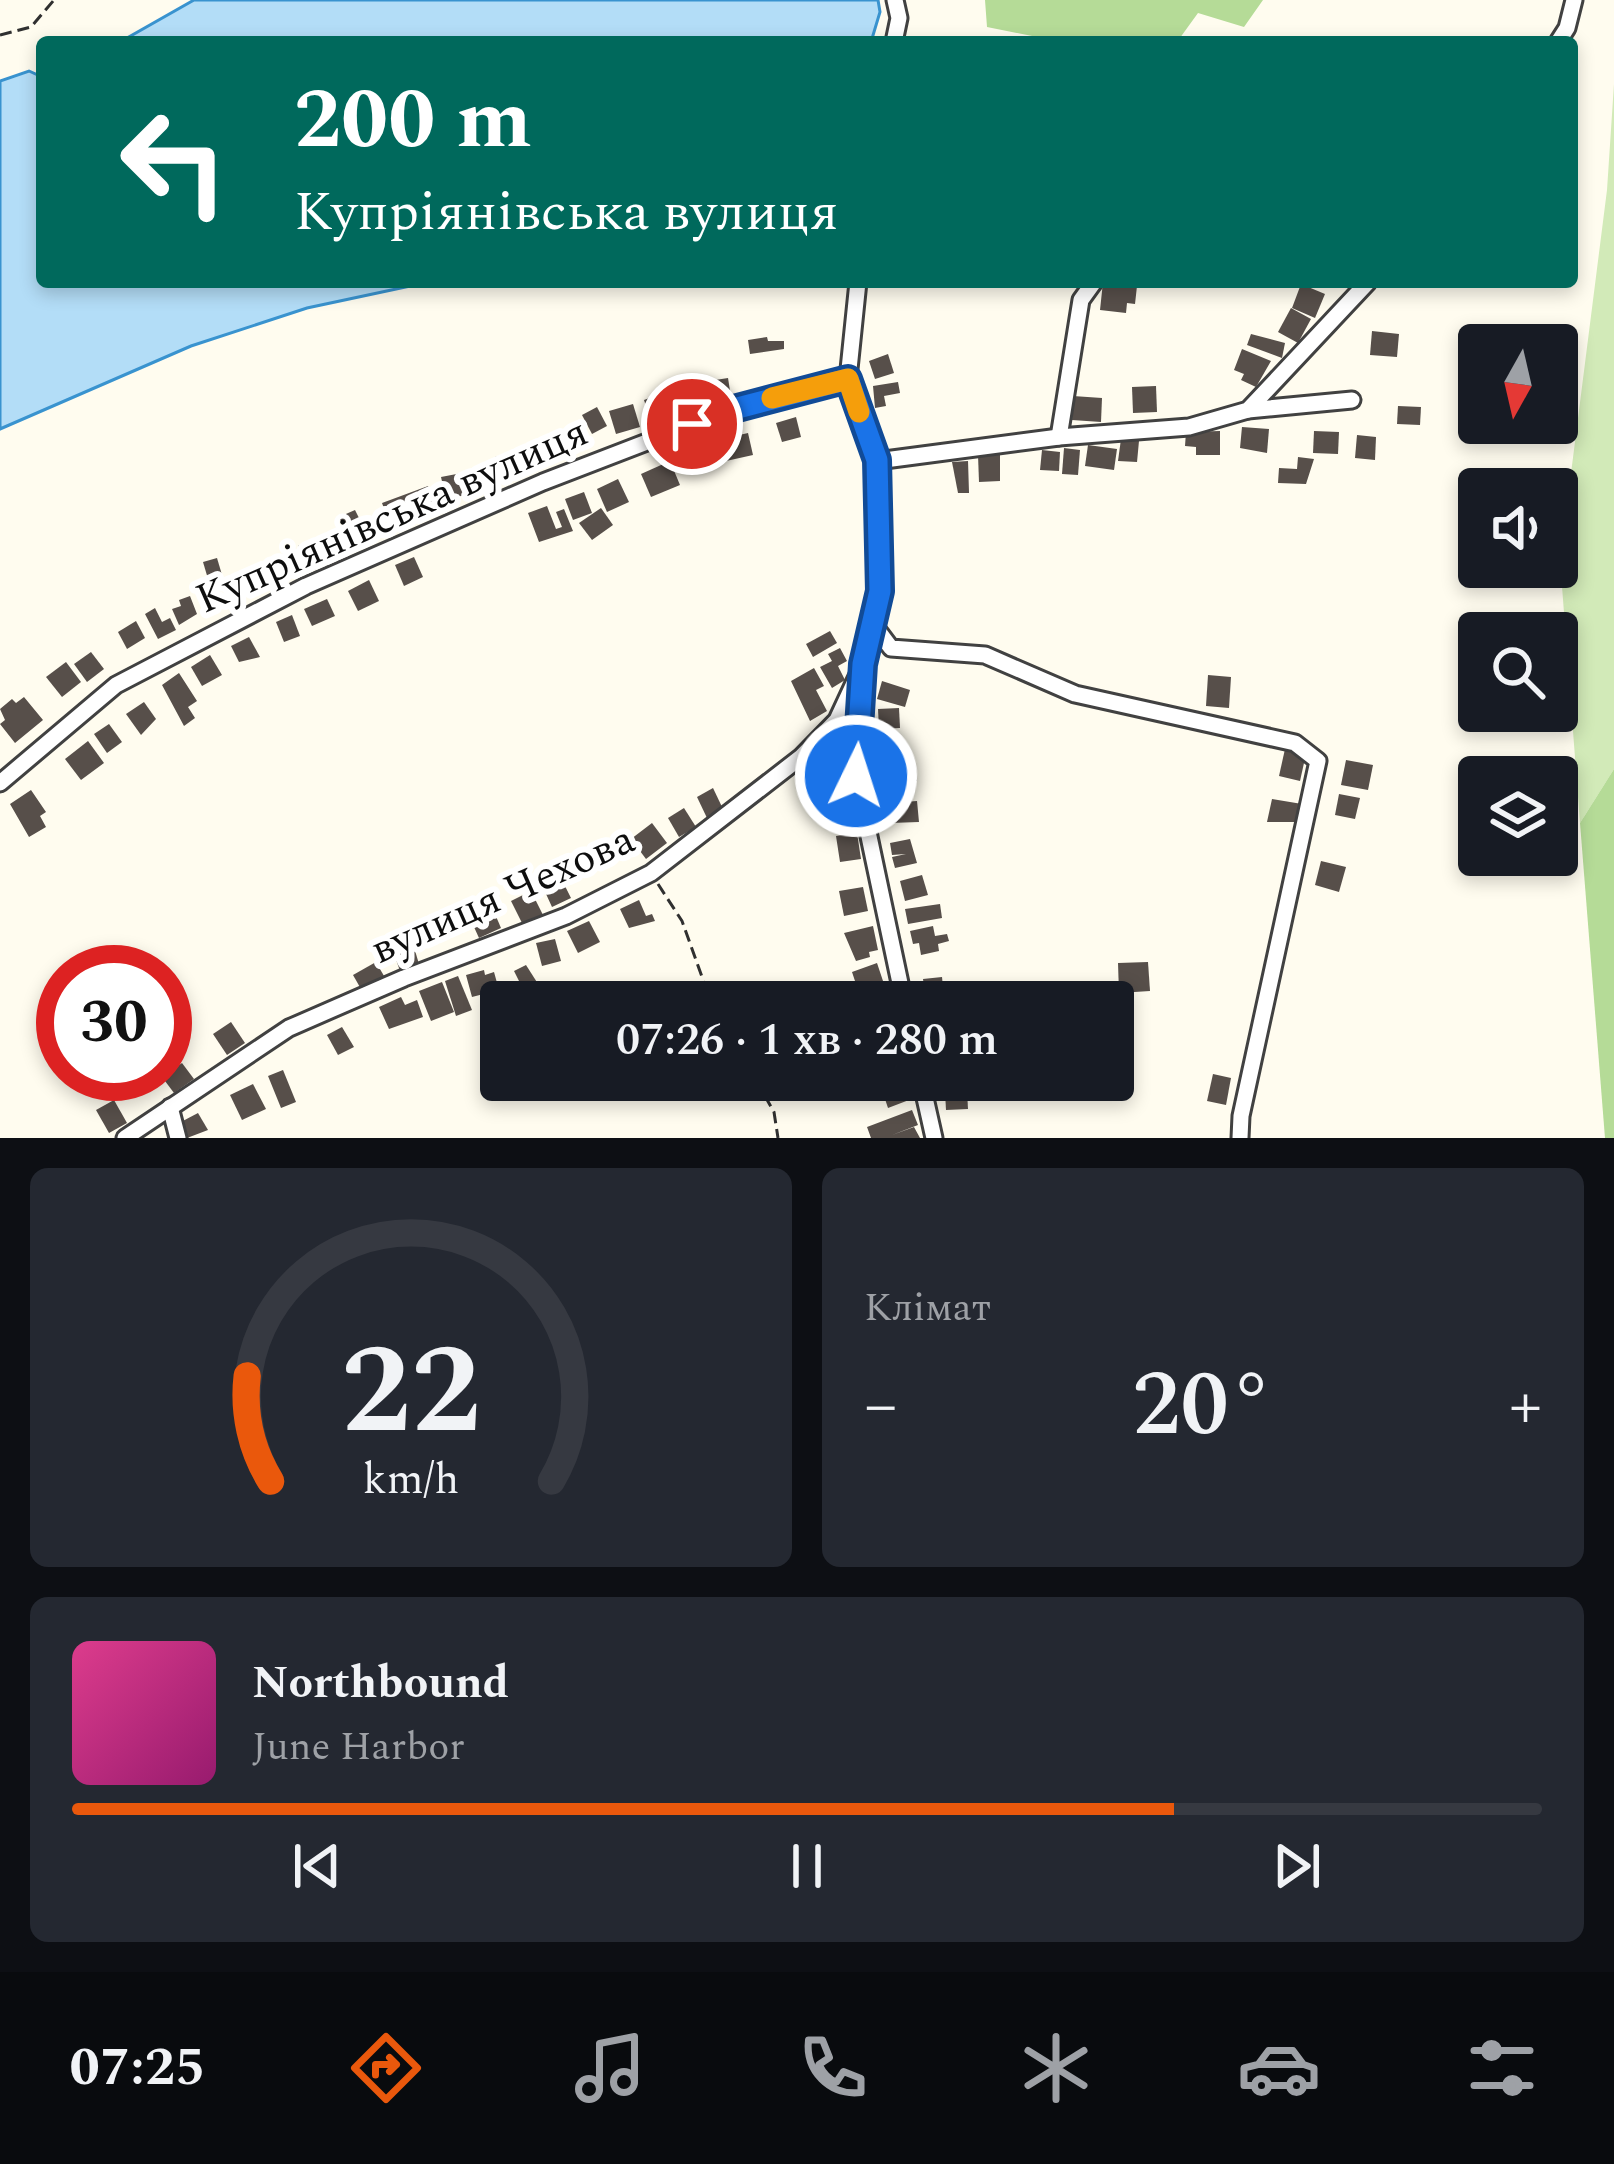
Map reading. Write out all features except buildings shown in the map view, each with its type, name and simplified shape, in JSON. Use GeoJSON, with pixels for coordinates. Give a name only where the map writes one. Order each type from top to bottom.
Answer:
{"type":"FeatureCollection","features":[{"type":"Feature","properties":{"kind":"street"},"geometry":{"type":"LineString","coordinates":[[895,0],[896,36]]}},
{"type":"Feature","properties":{"kind":"street"},"geometry":{"type":"LineString","coordinates":[[1562,36],[1574,0]]}},
{"type":"Feature","properties":{"kind":"street"},"geometry":{"type":"LineString","coordinates":[[857,288],[848,379],[877,460],[880,591],[863,664],[856,776],[900,981]]}},
{"type":"Feature","properties":{"kind":"street"},"geometry":{"type":"LineString","coordinates":[[1059,437],[1082,300],[1090,288]]}},
{"type":"Feature","properties":{"kind":"street"},"geometry":{"type":"LineString","coordinates":[[1248,410],[1362,288]]}},
{"type":"Feature","properties":{"kind":"street","name":"Купріянівська вулиця"},"geometry":{"type":"LineString","coordinates":[[0,783],[116,685],[306,586],[543,482],[730,410],[848,379]]}},
{"type":"Feature","properties":{"kind":"street"},"geometry":{"type":"LineString","coordinates":[[877,460],[1059,437],[1189,427],[1248,410],[1352,400]]}},
{"type":"Feature","properties":{"kind":"street"},"geometry":{"type":"LineString","coordinates":[[873,624],[891,648],[985,655],[1075,694],[1295,743],[1318,761],[1240,1138]]}},
{"type":"Feature","properties":{"kind":"street","name":"вулиця Чехова"},"geometry":{"type":"LineString","coordinates":[[125,1138],[289,1028],[566,916],[651,873],[801,757],[838,720],[863,664]]}},
{"type":"Feature","properties":{"kind":"street"},"geometry":{"type":"LineString","coordinates":[[926,1101],[934,1138]]}},
{"type":"Feature","properties":{"kind":"street"},"geometry":{"type":"LineString","coordinates":[[170,1107],[178,1138]]}},
{"type":"Feature","properties":{"kind":"path"},"geometry":{"type":"LineString","coordinates":[[0,35],[31,27],[54,0]]}},
{"type":"Feature","properties":{"kind":"path"},"geometry":{"type":"LineString","coordinates":[[651,873],[682,921],[703,981]]}},
{"type":"Feature","properties":{"kind":"path"},"geometry":{"type":"LineString","coordinates":[[768,1101],[778,1138]]}},
{"type":"Feature","properties":{"kind":"green space"},"geometry":{"type":"Polygon","coordinates":[[[985,0],[1263,0],[1244,27],[1198,13],[1181,36],[1032,36],[987,27],[985,0]]]}},
{"type":"Feature","properties":{"kind":"green space"},"geometry":{"type":"Polygon","coordinates":[[[1614,84],[1614,769],[1580,823],[1573,732],[1578,732],[1578,612],[1564,612],[1562,588],[1578,588],[1578,468],[1572,468],[1607,190],[1614,84]]]}},
{"type":"Feature","properties":{"kind":"green space"},"geometry":{"type":"Polygon","coordinates":[[[1614,769],[1614,1138],[1605,1138],[1580,823],[1614,769]]]}},
{"type":"Feature","properties":{"kind":"water"},"geometry":{"type":"Polygon","coordinates":[[[194,0],[878,0],[880,12],[873,36],[131,36],[194,0]]]}},
{"type":"Feature","properties":{"kind":"water"},"geometry":{"type":"Polygon","coordinates":[[[29,71],[36,74],[36,288],[401,288],[307,308],[191,346],[0,429],[0,81],[29,71]]]}},
{"type":"Feature","properties":{"kind":"slow traffic"},"geometry":{"type":"LineString","coordinates":[[772,398],[848,379],[859,412]]}},
{"type":"Feature","properties":{"kind":"route"},"geometry":{"type":"LineString","coordinates":[[692,424],[848,379],[877,460],[880,591],[863,664],[856,776]]}}]}
